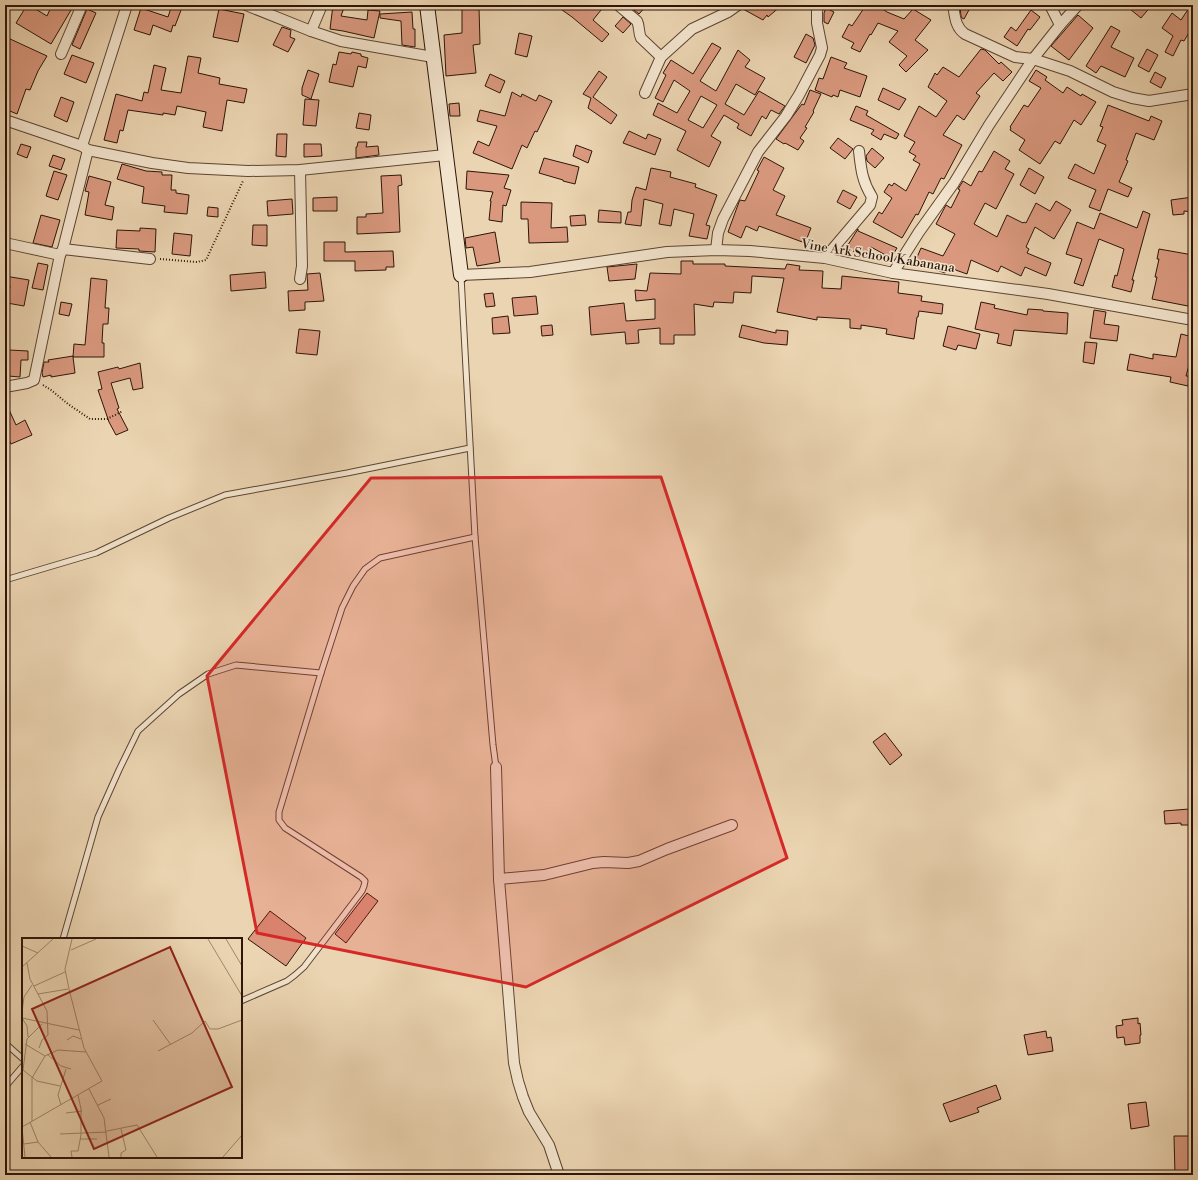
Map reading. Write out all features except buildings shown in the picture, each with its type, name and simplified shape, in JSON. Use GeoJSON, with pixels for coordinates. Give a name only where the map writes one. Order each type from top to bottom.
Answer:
{"type":"FeatureCollection","features":[{"type":"Feature","properties":{"kind":"street"},"geometry":{"type":"LineString","coordinates":[[61,54],[82,5]]}},
{"type":"Feature","properties":{"kind":"street"},"geometry":{"type":"LineString","coordinates":[[5,387],[27,383],[34,380],[85,148],[127,5]]}},
{"type":"Feature","properties":{"kind":"street"},"geometry":{"type":"LineString","coordinates":[[246,5],[311,31],[341,41],[432,56]]}},
{"type":"Feature","properties":{"kind":"street"},"geometry":{"type":"LineString","coordinates":[[311,31],[322,5]]}},
{"type":"Feature","properties":{"kind":"street"},"geometry":{"type":"LineString","coordinates":[[427,5],[432,56],[461,275]]}},
{"type":"Feature","properties":{"kind":"street"},"geometry":{"type":"LineString","coordinates":[[618,5],[637,22],[638,34],[661,57]]}},
{"type":"Feature","properties":{"kind":"street"},"geometry":{"type":"LineString","coordinates":[[645,93],[661,57],[692,29],[728,12],[738,5]]}},
{"type":"Feature","properties":{"kind":"street"},"geometry":{"type":"LineString","coordinates":[[716,250],[718,233],[723,219],[758,152],[790,111],[820,55],[822,48],[817,23],[818,5]]}},
{"type":"Feature","properties":{"kind":"street"},"geometry":{"type":"LineString","coordinates":[[953,5],[957,26],[960,30],[965,34],[1015,57],[1033,59],[1070,71],[1113,92],[1132,98],[1149,101],[1193,94]]}},
{"type":"Feature","properties":{"kind":"street"},"geometry":{"type":"LineString","coordinates":[[1050,5],[1060,25]]}},
{"type":"Feature","properties":{"kind":"street"},"geometry":{"type":"LineString","coordinates":[[893,273],[919,232],[954,183],[989,125],[1033,59],[1078,5]]}},
{"type":"Feature","properties":{"kind":"street"},"geometry":{"type":"LineString","coordinates":[[5,120],[85,148],[152,163],[188,168],[248,171],[300,170],[445,155]]}},
{"type":"Feature","properties":{"kind":"street"},"geometry":{"type":"LineString","coordinates":[[825,258],[870,205],[872,197],[862,175],[859,151]]}},
{"type":"Feature","properties":{"kind":"street"},"geometry":{"type":"LineString","coordinates":[[300,170],[302,266],[300,279]]}},
{"type":"Feature","properties":{"kind":"street"},"geometry":{"type":"LineString","coordinates":[[5,243],[61,252],[150,259]]}},
{"type":"Feature","properties":{"kind":"street","name":"Vine Ark School Kabanana"},"geometry":{"type":"LineString","coordinates":[[461,275],[530,272],[667,252],[716,250],[750,251],[825,258],[893,273],[1048,294],[1193,320]]}},
{"type":"Feature","properties":{"kind":"street"},"geometry":{"type":"LineString","coordinates":[[496,767],[499,879],[515,1069],[522,1097],[529,1112],[549,1145],[559,1175]]}},
{"type":"Feature","properties":{"kind":"street"},"geometry":{"type":"LineString","coordinates":[[499,879],[544,875],[593,863],[628,863],[639,861],[732,825]]}},
{"type":"Feature","properties":{"kind":"lane"},"geometry":{"type":"LineString","coordinates":[[461,275],[475,537],[496,767]]}},
{"type":"Feature","properties":{"kind":"lane"},"geometry":{"type":"LineString","coordinates":[[5,580],[96,553],[169,518],[225,495],[347,474],[470,448]]}},
{"type":"Feature","properties":{"kind":"lane"},"geometry":{"type":"LineString","coordinates":[[242,1001],[295,976],[362,891],[364,886],[365,881],[361,877],[285,828],[279,820],[279,812],[321,672],[342,608],[353,586],[365,569],[380,558],[475,537]]}},
{"type":"Feature","properties":{"kind":"lane"},"geometry":{"type":"LineString","coordinates":[[62,938],[98,817],[138,731],[179,694],[208,674],[236,665],[321,672]]}},
{"type":"Feature","properties":{"kind":"lane"},"geometry":{"type":"LineString","coordinates":[[5,1043],[22,1057]]}},
{"type":"Feature","properties":{"kind":"lane"},"geometry":{"type":"LineString","coordinates":[[5,1087],[22,1067]]}},
{"type":"Feature","properties":{"kind":"path"},"geometry":{"type":"LineString","coordinates":[[150,259],[197,262],[206,260],[248,171]]}},
{"type":"Feature","properties":{"kind":"path"},"geometry":{"type":"LineString","coordinates":[[34,380],[51,390],[90,419],[107,419],[123,411]]}},
{"type":"Feature","properties":{"kind":"highlighted area"},"geometry":{"type":"Polygon","coordinates":[[[661,477],[787,858],[526,987],[257,933],[207,676],[371,478],[661,477]]]}}]}
